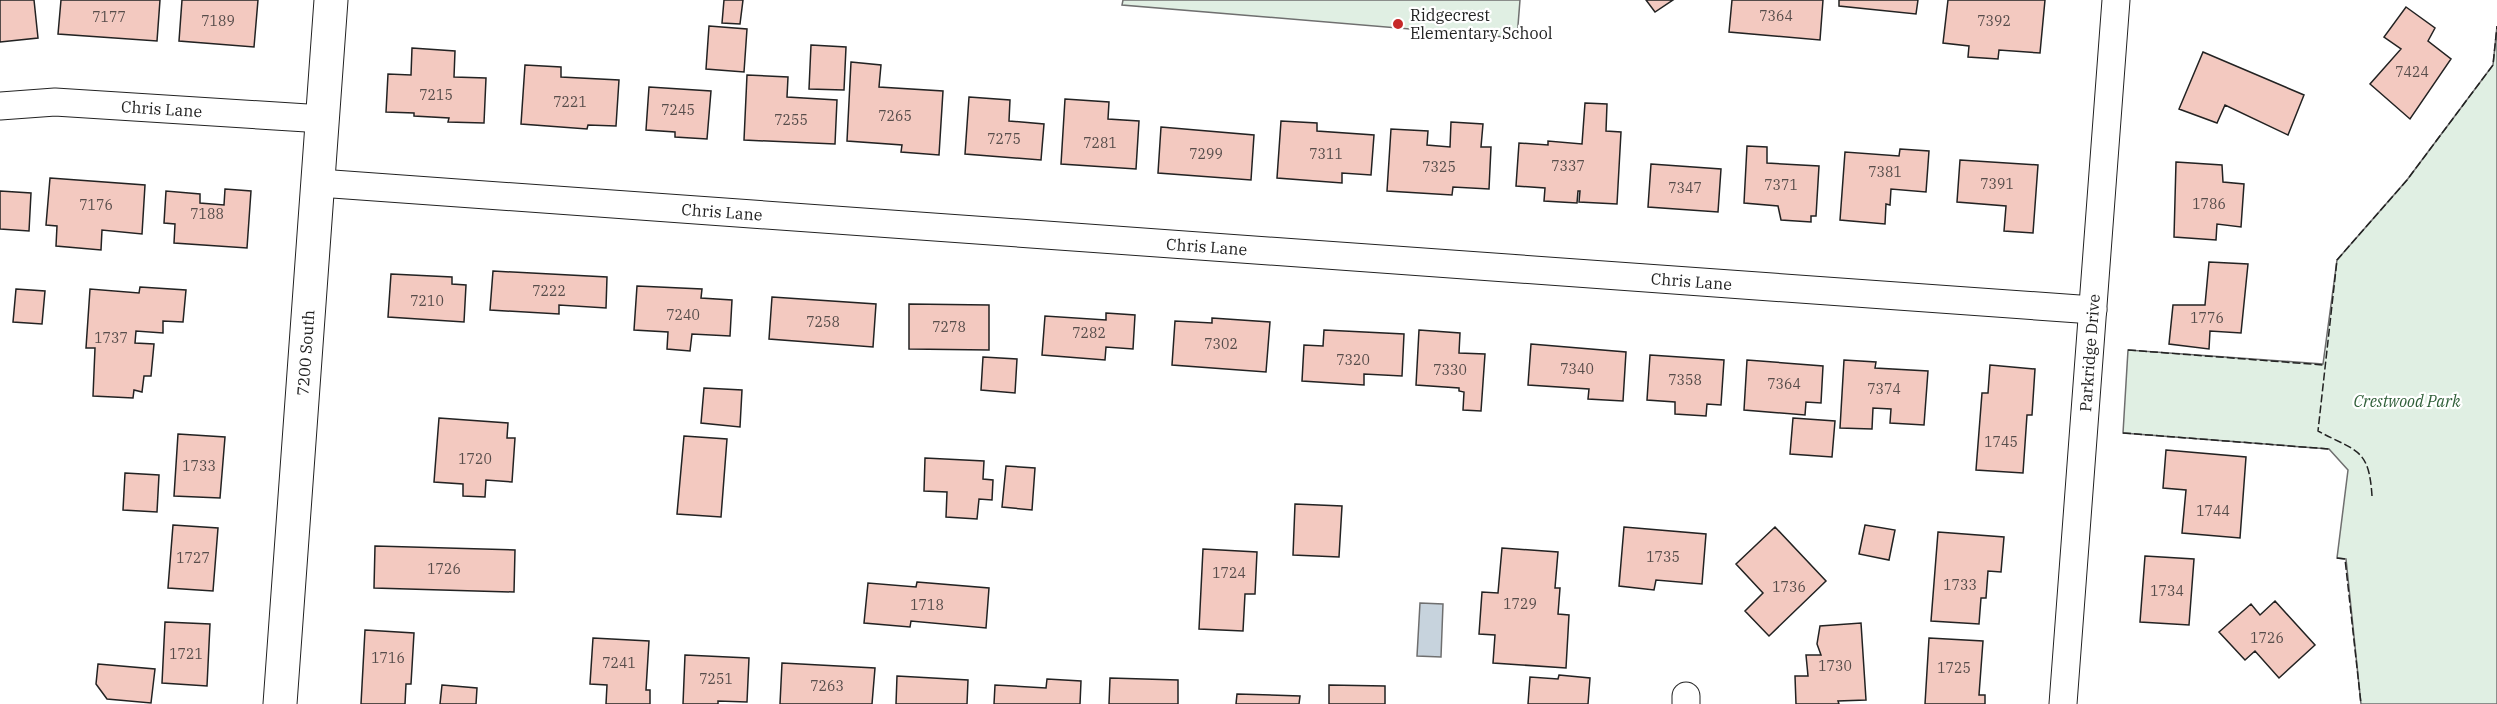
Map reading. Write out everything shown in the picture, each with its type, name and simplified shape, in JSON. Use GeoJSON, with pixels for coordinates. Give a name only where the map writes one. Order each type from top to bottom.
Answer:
{"type":"FeatureCollection","features":[{"type":"Feature","properties":{"kind":"street","name":"7200 South"},"geometry":{"type":"LineString","coordinates":[[280,704],[331,0]]}},
{"type":"Feature","properties":{"kind":"street","name":"Parkridge Drive"},"geometry":{"type":"LineString","coordinates":[[2063,704],[2116,0]]}},
{"type":"Feature","properties":{"kind":"street","name":"Chris Lane"},"geometry":{"type":"LineString","coordinates":[[0,106],[77,103],[323,119]]}},
{"type":"Feature","properties":{"kind":"street","name":"Chris Lane"},"geometry":{"type":"LineString","coordinates":[[319,183],[2093,309]]}},
{"type":"Feature","properties":{"kind":"green space","name":"Ridgecrest Elementary School"},"geometry":{"type":"Polygon","coordinates":[[[1123,0],[1520,0],[1517,38],[1122,5],[1123,0]]]}},
{"type":"Feature","properties":{"kind":"green space","name":"Crestwood Park"},"geometry":{"type":"Polygon","coordinates":[[[2497,26],[2497,704],[2361,704],[2346,559],[2337,558],[2348,470],[2329,449],[2123,433],[2128,350],[2323,364],[2337,260],[2407,180],[2493,65],[2497,26]]]}},
{"type":"Feature","properties":{"kind":"shaded area"},"geometry":{"type":"Polygon","coordinates":[[[1420,603],[1443,604],[1441,657],[1417,656],[1420,603]]]}},
{"type":"Feature","properties":{"kind":"building"},"geometry":{"type":"Polygon","coordinates":[[[0,0],[34,0],[38,38],[0,42],[0,0]]]}},
{"type":"Feature","properties":{"kind":"building"},"geometry":{"type":"Polygon","coordinates":[[[61,0],[160,0],[157,41],[58,34],[61,0]]]}},
{"type":"Feature","properties":{"kind":"building"},"geometry":{"type":"Polygon","coordinates":[[[182,0],[258,0],[254,47],[179,41],[182,0]]]}},
{"type":"Feature","properties":{"kind":"building"},"geometry":{"type":"Polygon","coordinates":[[[724,0],[743,0],[740,24],[722,23],[724,0]]]}},
{"type":"Feature","properties":{"kind":"building"},"geometry":{"type":"Polygon","coordinates":[[[1646,0],[1673,0],[1655,12],[1646,0]]]}},
{"type":"Feature","properties":{"kind":"building"},"geometry":{"type":"Polygon","coordinates":[[[1732,0],[1823,0],[1820,40],[1729,32],[1732,0]]]}},
{"type":"Feature","properties":{"kind":"building"},"geometry":{"type":"Polygon","coordinates":[[[1839,0],[1918,0],[1916,14],[1839,6],[1839,0]]]}},
{"type":"Feature","properties":{"kind":"building"},"geometry":{"type":"Polygon","coordinates":[[[1948,0],[2045,0],[2040,53],[1999,50],[1998,59],[1968,57],[1969,46],[1943,43],[1948,0]]]}},
{"type":"Feature","properties":{"kind":"building"},"geometry":{"type":"Polygon","coordinates":[[[2406,7],[2435,28],[2428,41],[2451,59],[2410,119],[2370,84],[2401,49],[2384,37],[2406,7]]]}},
{"type":"Feature","properties":{"kind":"building"},"geometry":{"type":"Polygon","coordinates":[[[709,26],[747,29],[744,72],[706,69],[709,26]]]}},
{"type":"Feature","properties":{"kind":"building"},"geometry":{"type":"Polygon","coordinates":[[[811,45],[846,47],[844,90],[809,89],[811,45]]]}},
{"type":"Feature","properties":{"kind":"building"},"geometry":{"type":"Polygon","coordinates":[[[412,48],[455,51],[454,77],[486,78],[484,123],[448,122],[449,118],[386,112],[388,74],[411,75],[412,48]]]}},
{"type":"Feature","properties":{"kind":"building"},"geometry":{"type":"Polygon","coordinates":[[[2203,52],[2304,95],[2288,135],[2225,105],[2217,123],[2179,109],[2203,52]]]}},
{"type":"Feature","properties":{"kind":"building"},"geometry":{"type":"Polygon","coordinates":[[[851,62],[881,65],[879,87],[943,91],[939,155],[901,152],[902,145],[847,141],[851,62]]]}},
{"type":"Feature","properties":{"kind":"building"},"geometry":{"type":"Polygon","coordinates":[[[525,65],[561,67],[561,77],[619,80],[616,126],[588,125],[587,129],[521,124],[525,65]]]}},
{"type":"Feature","properties":{"kind":"building"},"geometry":{"type":"Polygon","coordinates":[[[747,75],[788,77],[787,97],[837,100],[835,144],[744,140],[747,75]]]}},
{"type":"Feature","properties":{"kind":"building"},"geometry":{"type":"Polygon","coordinates":[[[649,87],[711,91],[707,139],[675,137],[675,132],[646,130],[649,87]]]}},
{"type":"Feature","properties":{"kind":"building"},"geometry":{"type":"Polygon","coordinates":[[[969,97],[1010,100],[1009,121],[1044,124],[1041,160],[965,154],[969,97]]]}},
{"type":"Feature","properties":{"kind":"building"},"geometry":{"type":"Polygon","coordinates":[[[1065,99],[1109,102],[1108,119],[1139,121],[1136,169],[1061,164],[1065,99]]]}},
{"type":"Feature","properties":{"kind":"building"},"geometry":{"type":"Polygon","coordinates":[[[1585,103],[1607,104],[1606,131],[1621,132],[1617,204],[1579,202],[1580,191],[1578,191],[1577,203],[1544,201],[1545,188],[1516,186],[1519,143],[1548,145],[1548,141],[1582,144],[1585,103]]]}},
{"type":"Feature","properties":{"kind":"building"},"geometry":{"type":"Polygon","coordinates":[[[1281,121],[1317,123],[1317,131],[1374,135],[1371,175],[1342,173],[1342,183],[1277,178],[1281,121]]]}},
{"type":"Feature","properties":{"kind":"building"},"geometry":{"type":"Polygon","coordinates":[[[1451,122],[1483,124],[1481,147],[1491,147],[1489,189],[1453,187],[1452,195],[1387,191],[1391,129],[1428,131],[1427,145],[1450,147],[1451,122]]]}},
{"type":"Feature","properties":{"kind":"building"},"geometry":{"type":"Polygon","coordinates":[[[1161,127],[1254,135],[1251,180],[1158,173],[1161,127]]]}},
{"type":"Feature","properties":{"kind":"building"},"geometry":{"type":"Polygon","coordinates":[[[1747,146],[1767,147],[1767,163],[1819,166],[1816,216],[1811,216],[1811,222],[1781,220],[1778,206],[1744,203],[1747,146]]]}},
{"type":"Feature","properties":{"kind":"building"},"geometry":{"type":"Polygon","coordinates":[[[1900,149],[1929,151],[1926,192],[1891,189],[1890,205],[1886,204],[1885,224],[1840,220],[1845,152],[1899,156],[1900,149]]]}},
{"type":"Feature","properties":{"kind":"building"},"geometry":{"type":"Polygon","coordinates":[[[1960,160],[2038,165],[2033,233],[2004,231],[2006,206],[1957,202],[1960,160]]]}},
{"type":"Feature","properties":{"kind":"building"},"geometry":{"type":"Polygon","coordinates":[[[2176,162],[2222,165],[2223,182],[2244,184],[2241,227],[2217,224],[2216,240],[2174,237],[2176,162]]]}},
{"type":"Feature","properties":{"kind":"building"},"geometry":{"type":"Polygon","coordinates":[[[1651,164],[1721,169],[1718,212],[1648,207],[1651,164]]]}},
{"type":"Feature","properties":{"kind":"building"},"geometry":{"type":"Polygon","coordinates":[[[50,178],[145,185],[142,234],[102,230],[101,250],[56,246],[57,226],[46,225],[50,178]]]}},
{"type":"Feature","properties":{"kind":"building"},"geometry":{"type":"Polygon","coordinates":[[[225,189],[251,191],[247,248],[174,243],[175,224],[164,223],[166,191],[200,194],[200,203],[224,205],[225,189]]]}},
{"type":"Feature","properties":{"kind":"building"},"geometry":{"type":"Polygon","coordinates":[[[0,191],[31,193],[29,231],[0,229],[0,191]]]}},
{"type":"Feature","properties":{"kind":"building"},"geometry":{"type":"Polygon","coordinates":[[[2209,262],[2248,264],[2241,333],[2210,331],[2209,349],[2169,344],[2173,305],[2205,305],[2209,262]]]}},
{"type":"Feature","properties":{"kind":"building"},"geometry":{"type":"Polygon","coordinates":[[[493,271],[607,277],[606,308],[559,305],[559,314],[490,310],[493,271]]]}},
{"type":"Feature","properties":{"kind":"building"},"geometry":{"type":"Polygon","coordinates":[[[391,274],[452,277],[452,284],[466,285],[464,322],[388,317],[391,274]]]}},
{"type":"Feature","properties":{"kind":"building"},"geometry":{"type":"Polygon","coordinates":[[[637,286],[702,289],[701,298],[732,300],[730,336],[692,334],[690,351],[667,349],[668,332],[634,330],[637,286]]]}},
{"type":"Feature","properties":{"kind":"building"},"geometry":{"type":"Polygon","coordinates":[[[140,287],[186,290],[183,322],[163,321],[163,333],[136,331],[135,343],[154,344],[151,376],[144,376],[142,392],[134,390],[133,398],[93,396],[95,348],[86,348],[90,289],[139,293],[140,287]]]}},
{"type":"Feature","properties":{"kind":"building"},"geometry":{"type":"Polygon","coordinates":[[[16,289],[45,291],[42,324],[13,322],[16,289]]]}},
{"type":"Feature","properties":{"kind":"building"},"geometry":{"type":"Polygon","coordinates":[[[772,297],[876,304],[873,347],[769,339],[772,297]]]}},
{"type":"Feature","properties":{"kind":"building"},"geometry":{"type":"Polygon","coordinates":[[[909,304],[989,305],[989,350],[909,349],[909,304]]]}},
{"type":"Feature","properties":{"kind":"building"},"geometry":{"type":"Polygon","coordinates":[[[1106,313],[1135,315],[1133,349],[1106,347],[1105,360],[1042,355],[1045,316],[1106,320],[1106,313]]]}},
{"type":"Feature","properties":{"kind":"building"},"geometry":{"type":"Polygon","coordinates":[[[1212,318],[1270,322],[1266,372],[1172,365],[1175,321],[1212,323],[1212,318]]]}},
{"type":"Feature","properties":{"kind":"building"},"geometry":{"type":"Polygon","coordinates":[[[1324,330],[1404,334],[1402,376],[1364,374],[1364,385],[1302,381],[1304,345],[1323,346],[1324,330]]]}},
{"type":"Feature","properties":{"kind":"building"},"geometry":{"type":"Polygon","coordinates":[[[1419,330],[1460,333],[1459,353],[1485,354],[1481,411],[1463,410],[1464,392],[1459,391],[1459,388],[1416,385],[1419,330]]]}},
{"type":"Feature","properties":{"kind":"building"},"geometry":{"type":"Polygon","coordinates":[[[1531,344],[1626,352],[1623,401],[1588,399],[1589,389],[1528,385],[1531,344]]]}},
{"type":"Feature","properties":{"kind":"building"},"geometry":{"type":"Polygon","coordinates":[[[1650,355],[1724,360],[1721,405],[1707,404],[1706,416],[1675,414],[1675,402],[1647,400],[1650,355]]]}},
{"type":"Feature","properties":{"kind":"building"},"geometry":{"type":"Polygon","coordinates":[[[983,357],[1017,359],[1015,393],[981,390],[983,357]]]}},
{"type":"Feature","properties":{"kind":"building"},"geometry":{"type":"Polygon","coordinates":[[[1747,360],[1823,366],[1821,403],[1806,402],[1805,415],[1744,410],[1747,360]]]}},
{"type":"Feature","properties":{"kind":"building"},"geometry":{"type":"Polygon","coordinates":[[[1844,360],[1876,362],[1875,368],[1928,371],[1924,425],[1890,423],[1891,409],[1873,408],[1872,429],[1840,428],[1844,360]]]}},
{"type":"Feature","properties":{"kind":"building"},"geometry":{"type":"Polygon","coordinates":[[[1990,365],[2035,369],[2032,415],[2027,415],[2023,473],[1976,470],[1982,393],[1988,393],[1990,365]]]}},
{"type":"Feature","properties":{"kind":"building"},"geometry":{"type":"Polygon","coordinates":[[[704,388],[742,390],[740,427],[701,423],[704,388]]]}},
{"type":"Feature","properties":{"kind":"building"},"geometry":{"type":"Polygon","coordinates":[[[439,418],[508,423],[507,438],[515,438],[512,482],[486,480],[485,497],[463,496],[463,484],[434,482],[439,418]]]}},
{"type":"Feature","properties":{"kind":"building"},"geometry":{"type":"Polygon","coordinates":[[[1793,418],[1835,421],[1832,457],[1790,454],[1793,418]]]}},
{"type":"Feature","properties":{"kind":"building"},"geometry":{"type":"Polygon","coordinates":[[[178,434],[225,437],[220,498],[174,496],[178,434]]]}},
{"type":"Feature","properties":{"kind":"building"},"geometry":{"type":"Polygon","coordinates":[[[684,436],[727,439],[721,517],[677,514],[684,436]]]}},
{"type":"Feature","properties":{"kind":"building"},"geometry":{"type":"Polygon","coordinates":[[[2166,450],[2246,457],[2240,538],[2182,533],[2186,490],[2163,488],[2166,450]]]}},
{"type":"Feature","properties":{"kind":"building"},"geometry":{"type":"Polygon","coordinates":[[[925,458],[984,461],[983,479],[993,480],[992,500],[979,499],[977,519],[946,517],[947,492],[924,491],[925,458]]]}},
{"type":"Feature","properties":{"kind":"building"},"geometry":{"type":"Polygon","coordinates":[[[1006,466],[1035,468],[1032,510],[1002,507],[1006,466]]]}},
{"type":"Feature","properties":{"kind":"building"},"geometry":{"type":"Polygon","coordinates":[[[125,473],[159,475],[157,512],[123,510],[125,473]]]}},
{"type":"Feature","properties":{"kind":"building"},"geometry":{"type":"Polygon","coordinates":[[[1295,504],[1342,506],[1339,557],[1293,555],[1295,504]]]}},
{"type":"Feature","properties":{"kind":"building"},"geometry":{"type":"Polygon","coordinates":[[[173,525],[218,528],[213,591],[168,588],[173,525]]]}},
{"type":"Feature","properties":{"kind":"building"},"geometry":{"type":"Polygon","coordinates":[[[1865,525],[1895,530],[1889,560],[1859,554],[1865,525]]]}},
{"type":"Feature","properties":{"kind":"building"},"geometry":{"type":"Polygon","coordinates":[[[1624,527],[1706,534],[1702,584],[1656,580],[1654,590],[1619,586],[1624,527]]]}},
{"type":"Feature","properties":{"kind":"building"},"geometry":{"type":"Polygon","coordinates":[[[1775,527],[1826,581],[1769,636],[1745,611],[1763,593],[1736,564],[1775,527]]]}},
{"type":"Feature","properties":{"kind":"building"},"geometry":{"type":"Polygon","coordinates":[[[1938,532],[2004,537],[2001,572],[1988,571],[1986,598],[1981,598],[1979,624],[1931,621],[1938,532]]]}},
{"type":"Feature","properties":{"kind":"building"},"geometry":{"type":"Polygon","coordinates":[[[375,546],[515,550],[514,592],[374,588],[375,546]]]}},
{"type":"Feature","properties":{"kind":"building"},"geometry":{"type":"Polygon","coordinates":[[[1502,548],[1558,552],[1555,588],[1560,588],[1558,614],[1569,615],[1566,668],[1493,663],[1495,635],[1479,634],[1482,592],[1498,593],[1502,548]]]}},
{"type":"Feature","properties":{"kind":"building"},"geometry":{"type":"Polygon","coordinates":[[[1203,549],[1257,552],[1255,594],[1245,594],[1243,631],[1199,629],[1203,549]]]}},
{"type":"Feature","properties":{"kind":"building"},"geometry":{"type":"Polygon","coordinates":[[[2145,556],[2194,559],[2189,625],[2140,622],[2145,556]]]}},
{"type":"Feature","properties":{"kind":"building"},"geometry":{"type":"Polygon","coordinates":[[[917,582],[989,588],[986,628],[911,621],[910,627],[864,623],[868,583],[916,587],[917,582]]]}},
{"type":"Feature","properties":{"kind":"building"},"geometry":{"type":"Polygon","coordinates":[[[2275,601],[2315,645],[2279,678],[2255,651],[2245,660],[2219,632],[2251,604],[2260,615],[2275,601]]]}},
{"type":"Feature","properties":{"kind":"building"},"geometry":{"type":"Polygon","coordinates":[[[165,622],[210,624],[207,686],[162,683],[165,622]]]}},
{"type":"Feature","properties":{"kind":"building"},"geometry":{"type":"Polygon","coordinates":[[[1861,623],[1866,700],[1838,701],[1839,704],[1796,704],[1795,676],[1808,676],[1806,655],[1821,655],[1817,644],[1820,626],[1861,623]]]}},
{"type":"Feature","properties":{"kind":"building"},"geometry":{"type":"Polygon","coordinates":[[[365,630],[414,633],[411,684],[406,684],[405,704],[361,704],[365,630]]]}},
{"type":"Feature","properties":{"kind":"building"},"geometry":{"type":"Polygon","coordinates":[[[593,638],[649,641],[646,690],[650,690],[650,704],[606,704],[607,685],[590,684],[593,638]]]}},
{"type":"Feature","properties":{"kind":"building"},"geometry":{"type":"Polygon","coordinates":[[[1929,638],[1983,641],[1979,695],[1985,695],[1985,704],[1925,704],[1929,638]]]}},
{"type":"Feature","properties":{"kind":"building"},"geometry":{"type":"Polygon","coordinates":[[[685,655],[749,658],[747,702],[718,701],[718,704],[683,704],[685,655]]]}},
{"type":"Feature","properties":{"kind":"building"},"geometry":{"type":"Polygon","coordinates":[[[782,663],[875,668],[872,704],[780,704],[782,663]]]}},
{"type":"Feature","properties":{"kind":"building"},"geometry":{"type":"Polygon","coordinates":[[[98,664],[155,669],[151,703],[107,699],[96,684],[98,664]]]}},
{"type":"Feature","properties":{"kind":"building"},"geometry":{"type":"Polygon","coordinates":[[[1559,675],[1590,678],[1588,704],[1528,704],[1530,677],[1558,679],[1559,675]]]}},
{"type":"Feature","properties":{"kind":"building"},"geometry":{"type":"Polygon","coordinates":[[[897,676],[968,680],[967,704],[896,704],[897,676]]]}},
{"type":"Feature","properties":{"kind":"building"},"geometry":{"type":"Polygon","coordinates":[[[1110,678],[1178,680],[1178,704],[1109,704],[1110,678]]]}},
{"type":"Feature","properties":{"kind":"building"},"geometry":{"type":"Polygon","coordinates":[[[1047,679],[1081,681],[1080,704],[994,704],[995,685],[1046,688],[1047,679]]]}},
{"type":"Feature","properties":{"kind":"building"},"geometry":{"type":"Polygon","coordinates":[[[442,685],[477,688],[476,704],[440,704],[442,685]]]}},
{"type":"Feature","properties":{"kind":"building"},"geometry":{"type":"Polygon","coordinates":[[[1329,685],[1385,686],[1385,704],[1329,704],[1329,685]]]}},
{"type":"Feature","properties":{"kind":"building"},"geometry":{"type":"Polygon","coordinates":[[[1237,694],[1300,696],[1299,704],[1236,704],[1237,694]]]}},
{"type":"Feature","properties":{"kind":"fence"},"geometry":{"type":"LineString","coordinates":[[2372,496],[2368,469],[2364,460],[2351,448],[2318,431],[2337,260],[2407,180],[2493,65],[2497,26]]}},
{"type":"Feature","properties":{"kind":"fence"},"geometry":{"type":"LineString","coordinates":[[2128,350],[2323,365]]}},
{"type":"Feature","properties":{"kind":"fence"},"geometry":{"type":"LineString","coordinates":[[2123,433],[2329,449]]}},
{"type":"Feature","properties":{"kind":"fence"},"geometry":{"type":"LineString","coordinates":[[2337,558],[2345,559],[2361,704]]}},
{"type":"Feature","properties":{"kind":"place","name":"Ridgecrest Elementary School"},"geometry":{"type":"Point","coordinates":[1398,24]}}]}
